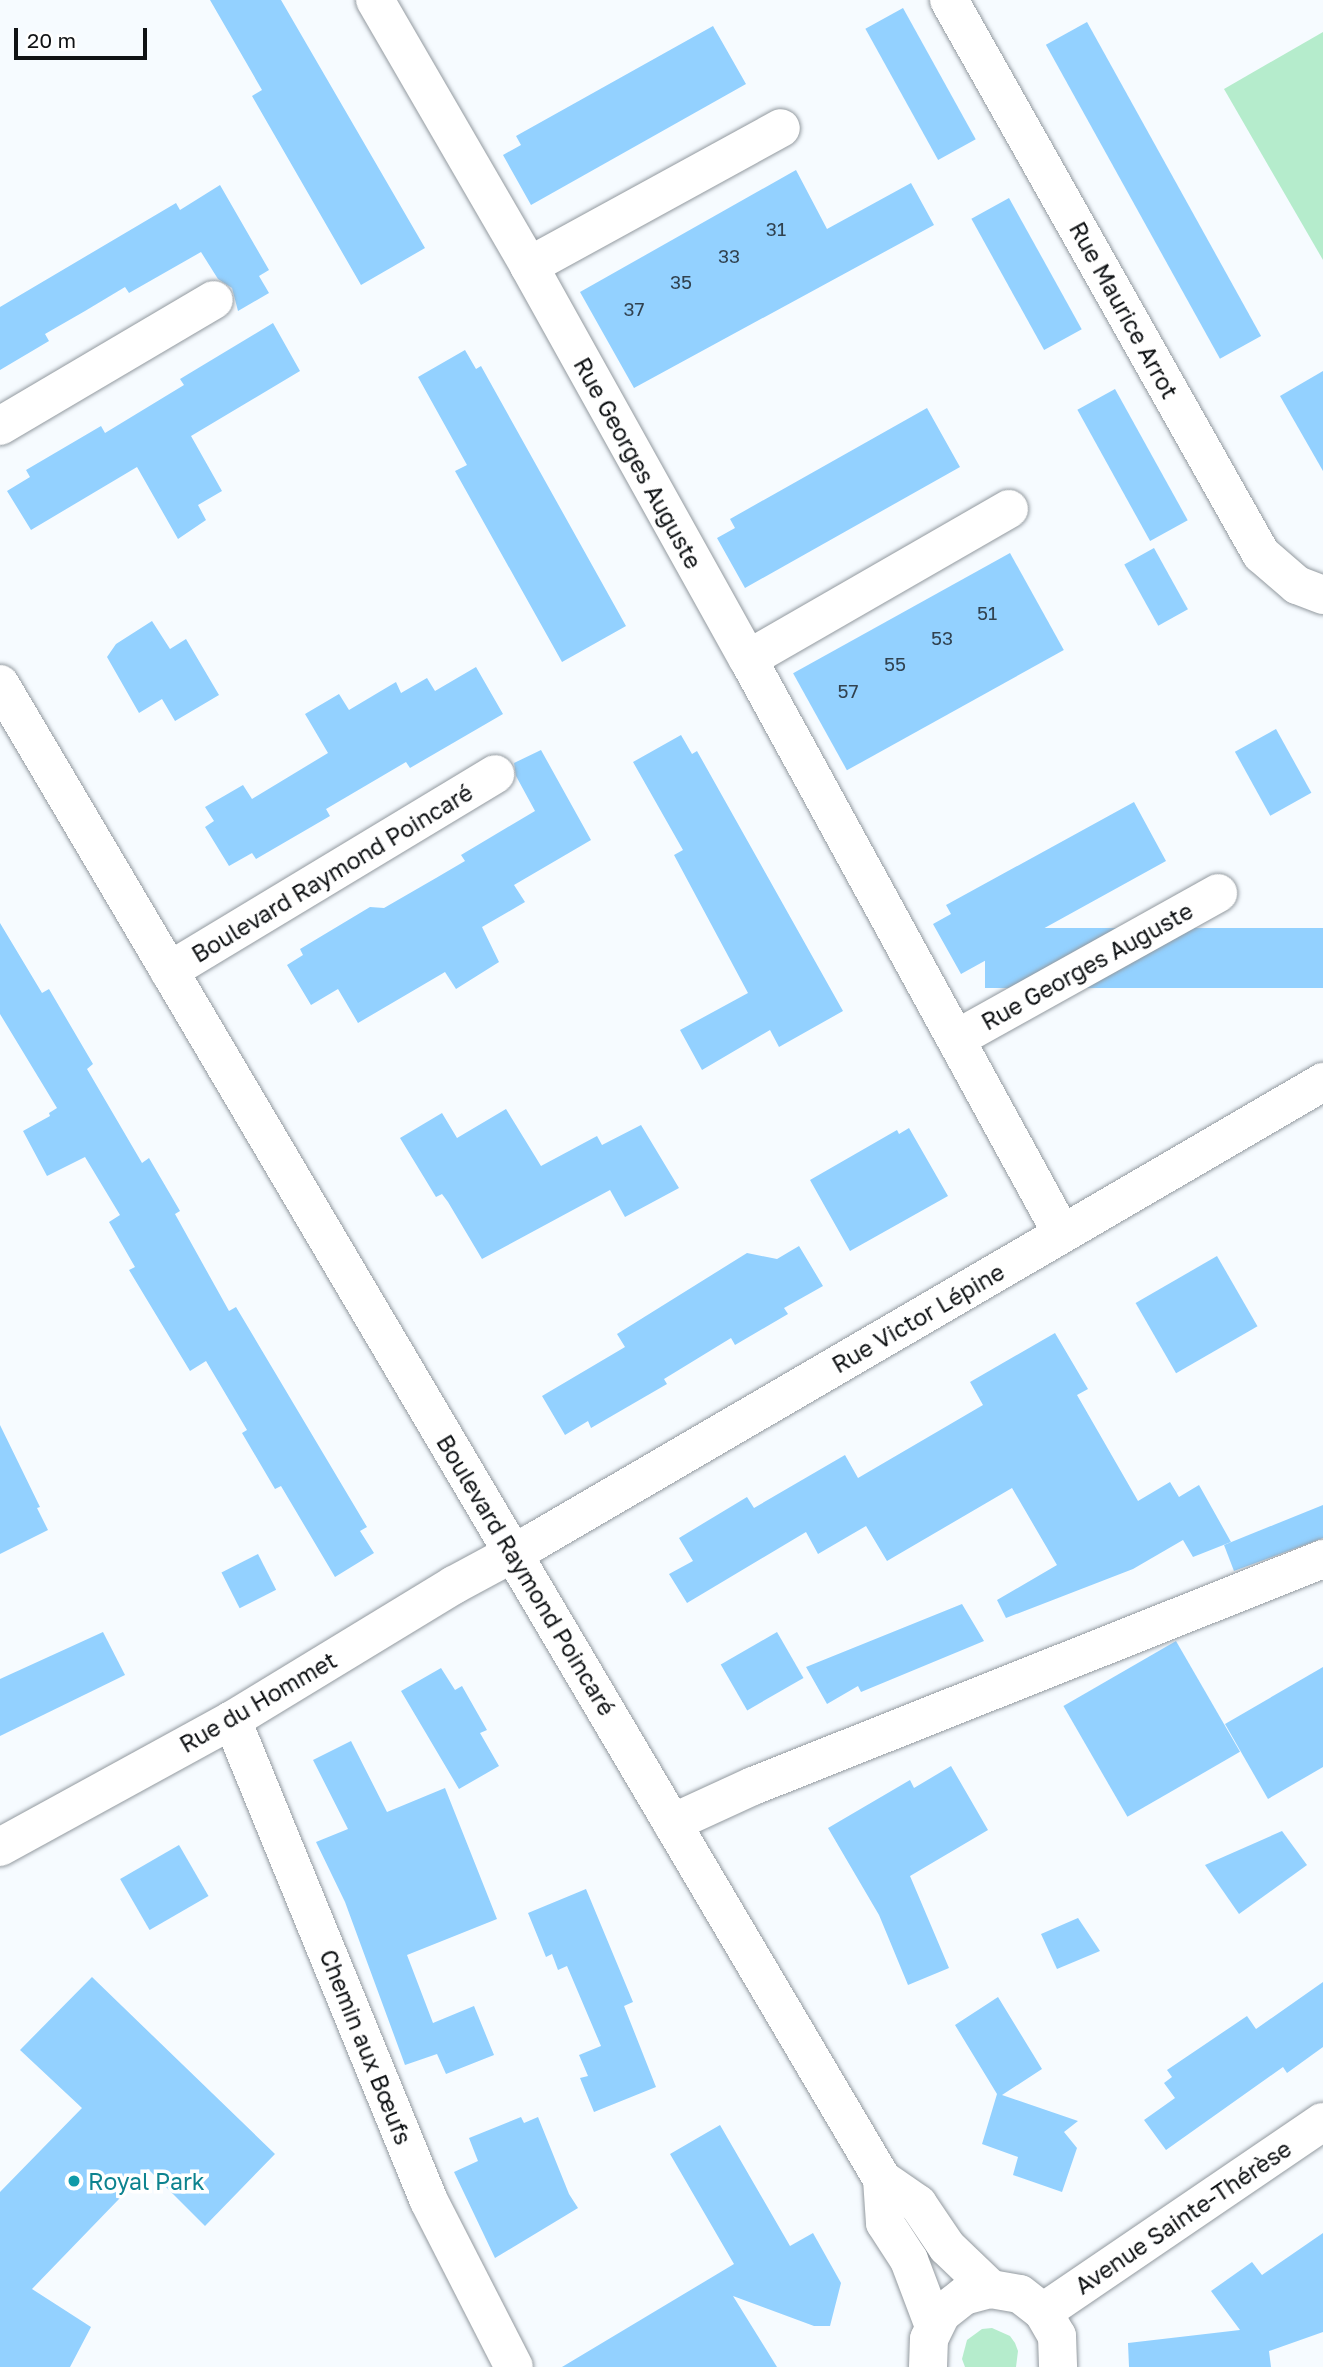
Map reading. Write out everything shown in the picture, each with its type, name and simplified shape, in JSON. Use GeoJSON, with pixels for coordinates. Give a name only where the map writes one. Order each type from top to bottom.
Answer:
{"type":"FeatureCollection","features":[{"type":"Feature","properties":{"kind":"street","name":"Rue Georges Auguste"},"geometry":{"type":"LineString","coordinates":[[375,0],[529,266],[748,659],[1062,1234]]}},
{"type":"Feature","properties":{"kind":"street","name":"Rue Maurice Arrot"},"geometry":{"type":"LineString","coordinates":[[949,0],[1261,554],[1297,585],[1323,595]]}},
{"type":"Feature","properties":{"kind":"street"},"geometry":{"type":"LineString","coordinates":[[529,266],[781,128]]}},
{"type":"Feature","properties":{"kind":"street"},"geometry":{"type":"LineString","coordinates":[[0,426],[214,300]]}},
{"type":"Feature","properties":{"kind":"street"},"geometry":{"type":"LineString","coordinates":[[748,659],[1009,509]]}},
{"type":"Feature","properties":{"kind":"street","name":"Boulevard Raymond Poincaré"},"geometry":{"type":"LineString","coordinates":[[0,684],[882,2179],[918,2204],[947,2247],[991,2289]]}},
{"type":"Feature","properties":{"kind":"street","name":"Boulevard Raymond Poincaré"},"geometry":{"type":"LineString","coordinates":[[169,971],[495,774]]}},
{"type":"Feature","properties":{"kind":"street","name":"Rue Georges Auguste"},"geometry":{"type":"LineString","coordinates":[[956,1039],[1218,893]]}},
{"type":"Feature","properties":{"kind":"street","name":"Rue Victor Lépine"},"geometry":{"type":"LineString","coordinates":[[513,1554],[1323,1082]]}},
{"type":"Feature","properties":{"kind":"street","name":"Rue du Hommet"},"geometry":{"type":"LineString","coordinates":[[0,1847],[232,1720],[454,1585],[513,1554]]}},
{"type":"Feature","properties":{"kind":"street"},"geometry":{"type":"LineString","coordinates":[[672,1823],[766,1781],[1323,1559]]}},
{"type":"Feature","properties":{"kind":"street","name":"Chemin aux Bœufs"},"geometry":{"type":"LineString","coordinates":[[232,1720],[429,2201],[514,2367]]}},
{"type":"Feature","properties":{"kind":"street","name":"Avenue Sainte-Thérèse"},"geometry":{"type":"LineString","coordinates":[[1043,2312],[1323,2122]]}},
{"type":"Feature","properties":{"kind":"street","name":"Boulevard Raymond Poincaré"},"geometry":{"type":"LineString","coordinates":[[882,2179],[885,2223],[909,2260],[934,2326]]}},
{"type":"Feature","properties":{"kind":"street"},"geometry":{"type":"LineString","coordinates":[[928,2367],[927,2353],[934,2326],[951,2304],[977,2291],[991,2289],[1020,2294],[1043,2312],[1056,2336],[1058,2367]]}},
{"type":"Feature","properties":{"kind":"green space"},"geometry":{"type":"Polygon","coordinates":[[[1323,32],[1323,260],[1224,89],[1323,32]]]}},
{"type":"Feature","properties":{"kind":"green space"},"geometry":{"type":"Polygon","coordinates":[[[992,2328],[1010,2336],[1015,2343],[1018,2351],[1016,2367],[965,2367],[962,2359],[967,2340],[982,2329],[992,2328]]]}},
{"type":"Feature","properties":{"kind":"building"},"geometry":{"type":"Polygon","coordinates":[[[210,0],[281,0],[425,248],[361,285],[252,96],[262,90],[210,0]]]}},
{"type":"Feature","properties":{"kind":"building"},"geometry":{"type":"Polygon","coordinates":[[[903,8],[976,139],[938,160],[865,29],[903,8]]]}},
{"type":"Feature","properties":{"kind":"building"},"geometry":{"type":"Polygon","coordinates":[[[1087,22],[1261,336],[1220,359],[1046,45],[1087,22]]]}},
{"type":"Feature","properties":{"kind":"building"},"geometry":{"type":"Polygon","coordinates":[[[713,26],[746,84],[531,205],[503,155],[521,145],[516,136],[713,26]]]}},
{"type":"Feature","properties":{"kind":"building"},"geometry":{"type":"Polygon","coordinates":[[[796,170],[827,229],[911,183],[934,225],[634,388],[580,292],[796,170]]]}},
{"type":"Feature","properties":{"kind":"building"},"geometry":{"type":"Polygon","coordinates":[[[220,185],[269,270],[259,276],[269,293],[238,311],[232,288],[218,279],[201,252],[129,293],[125,287],[45,334],[49,341],[0,370],[0,307],[176,203],[180,210],[220,185]]]}},
{"type":"Feature","properties":{"kind":"building"},"geometry":{"type":"Polygon","coordinates":[[[1009,198],[1082,329],[1044,350],[971,219],[1009,198]]]}},
{"type":"Feature","properties":{"kind":"building"},"geometry":{"type":"Polygon","coordinates":[[[273,323],[300,371],[191,436],[222,491],[198,505],[206,520],[178,539],[137,467],[31,530],[7,491],[30,477],[26,470],[101,426],[105,433],[184,385],[180,379],[273,323]]]}},
{"type":"Feature","properties":{"kind":"building"},"geometry":{"type":"Polygon","coordinates":[[[465,350],[476,369],[481,366],[626,626],[562,662],[455,471],[467,465],[418,377],[465,350]]]}},
{"type":"Feature","properties":{"kind":"building"},"geometry":{"type":"Polygon","coordinates":[[[1323,371],[1323,471],[1280,396],[1323,371]]]}},
{"type":"Feature","properties":{"kind":"building"},"geometry":{"type":"Polygon","coordinates":[[[1115,389],[1188,520],[1150,541],[1077,410],[1115,389]]]}},
{"type":"Feature","properties":{"kind":"building"},"geometry":{"type":"Polygon","coordinates":[[[927,408],[960,467],[745,588],[717,538],[735,528],[730,519],[927,408]]]}},
{"type":"Feature","properties":{"kind":"building"},"geometry":{"type":"Polygon","coordinates":[[[1154,548],[1188,609],[1158,626],[1124,564],[1154,548]]]}},
{"type":"Feature","properties":{"kind":"building"},"geometry":{"type":"Polygon","coordinates":[[[1010,553],[1064,650],[847,770],[793,673],[1010,553]]]}},
{"type":"Feature","properties":{"kind":"building"},"geometry":{"type":"Polygon","coordinates":[[[152,621],[170,649],[186,639],[219,695],[175,721],[162,699],[139,713],[107,657],[116,644],[152,621]]]}},
{"type":"Feature","properties":{"kind":"building"},"geometry":{"type":"Polygon","coordinates":[[[476,667],[503,714],[410,768],[406,762],[326,809],[330,816],[256,859],[252,853],[229,866],[205,827],[214,821],[205,807],[243,785],[252,799],[328,753],[305,714],[339,694],[349,710],[396,682],[401,693],[427,678],[435,691],[476,667]]]}},
{"type":"Feature","properties":{"kind":"building"},"geometry":{"type":"Polygon","coordinates":[[[1276,729],[1311,793],[1270,816],[1235,752],[1276,729]]]}},
{"type":"Feature","properties":{"kind":"building"},"geometry":{"type":"Polygon","coordinates":[[[681,735],[692,754],[697,751],[843,1011],[779,1047],[770,1030],[702,1070],[680,1030],[748,993],[674,855],[683,850],[633,762],[681,735]]]}},
{"type":"Feature","properties":{"kind":"building"},"geometry":{"type":"Polygon","coordinates":[[[541,750],[591,840],[514,885],[525,902],[482,927],[499,962],[456,989],[445,972],[358,1023],[338,989],[311,1005],[287,965],[303,955],[300,949],[370,907],[384,908],[465,861],[461,855],[535,811],[516,776],[514,763],[541,750]]]}},
{"type":"Feature","properties":{"kind":"building"},"geometry":{"type":"Polygon","coordinates":[[[1134,802],[1166,861],[961,974],[933,924],[951,914],[946,905],[1134,802]]]}},
{"type":"Feature","properties":{"kind":"building"},"geometry":{"type":"Polygon","coordinates":[[[0,923],[42,993],[49,989],[93,1064],[87,1069],[142,1163],[149,1158],[180,1211],[175,1214],[229,1311],[236,1307],[367,1527],[360,1531],[374,1553],[335,1577],[281,1486],[275,1489],[242,1433],[247,1430],[206,1361],[190,1371],[129,1270],[135,1267],[109,1222],[120,1215],[85,1157],[47,1176],[23,1131],[50,1116],[49,1113],[57,1108],[0,1014],[0,923]]]}},
{"type":"Feature","properties":{"kind":"building"},"geometry":{"type":"Polygon","coordinates":[[[985,928],[1323,928],[1323,988],[985,988],[985,928]]]}},
{"type":"Feature","properties":{"kind":"building"},"geometry":{"type":"Polygon","coordinates":[[[506,1109],[541,1166],[597,1136],[602,1145],[641,1125],[679,1188],[625,1217],[610,1190],[482,1259],[448,1202],[442,1194],[436,1197],[400,1138],[442,1113],[457,1138],[506,1109]]]}},
{"type":"Feature","properties":{"kind":"building"},"geometry":{"type":"Polygon","coordinates":[[[909,1128],[948,1196],[850,1251],[810,1180],[897,1130],[899,1134],[909,1128]]]}},
{"type":"Feature","properties":{"kind":"building"},"geometry":{"type":"Polygon","coordinates":[[[799,1246],[823,1286],[784,1308],[788,1314],[735,1345],[731,1338],[664,1379],[667,1384],[591,1428],[588,1421],[565,1435],[542,1396],[625,1347],[617,1334],[747,1253],[777,1259],[799,1246]]]}},
{"type":"Feature","properties":{"kind":"building"},"geometry":{"type":"Polygon","coordinates":[[[1217,1256],[1258,1326],[1176,1373],[1136,1303],[1217,1256]]]}},
{"type":"Feature","properties":{"kind":"building"},"geometry":{"type":"Polygon","coordinates":[[[1055,1333],[1088,1389],[1077,1395],[1138,1501],[1170,1482],[1179,1497],[1199,1485],[1231,1542],[1193,1557],[1183,1540],[1133,1569],[1006,1618],[997,1600],[1057,1565],[1012,1488],[887,1561],[866,1526],[818,1554],[806,1532],[687,1603],[669,1574],[693,1561],[679,1538],[747,1497],[754,1508],[845,1455],[858,1478],[983,1405],[970,1382],[1055,1333]]]}},
{"type":"Feature","properties":{"kind":"building"},"geometry":{"type":"Polygon","coordinates":[[[0,1425],[40,1507],[37,1508],[48,1530],[0,1554],[0,1425]]]}},
{"type":"Feature","properties":{"kind":"building"},"geometry":{"type":"Polygon","coordinates":[[[1323,1505],[1323,1538],[1234,1571],[1224,1545],[1323,1505]]]}},
{"type":"Feature","properties":{"kind":"building"},"geometry":{"type":"Polygon","coordinates":[[[258,1554],[276,1590],[240,1608],[221,1573],[258,1554]]]}},
{"type":"Feature","properties":{"kind":"building"},"geometry":{"type":"Polygon","coordinates":[[[962,1604],[984,1641],[861,1692],[858,1686],[827,1704],[806,1667],[962,1604]]]}},
{"type":"Feature","properties":{"kind":"building"},"geometry":{"type":"Polygon","coordinates":[[[103,1632],[125,1675],[0,1736],[0,1679],[103,1632]]]}},
{"type":"Feature","properties":{"kind":"building"},"geometry":{"type":"Polygon","coordinates":[[[777,1632],[803,1678],[747,1710],[721,1664],[777,1632]]]}},
{"type":"Feature","properties":{"kind":"building"},"geometry":{"type":"Polygon","coordinates":[[[1176,1641],[1240,1752],[1127,1817],[1063,1706],[1176,1641]]]}},
{"type":"Feature","properties":{"kind":"building"},"geometry":{"type":"Polygon","coordinates":[[[1323,1667],[1323,1767],[1268,1799],[1225,1724],[1323,1667]]]}},
{"type":"Feature","properties":{"kind":"building"},"geometry":{"type":"Polygon","coordinates":[[[441,1668],[455,1690],[462,1686],[487,1730],[480,1733],[499,1766],[459,1789],[401,1691],[441,1668]]]}},
{"type":"Feature","properties":{"kind":"building"},"geometry":{"type":"Polygon","coordinates":[[[351,1741],[387,1812],[445,1788],[497,1919],[407,1955],[433,2023],[474,2006],[494,2055],[446,2074],[437,2054],[405,2065],[345,1902],[316,1842],[348,1829],[313,1760],[351,1741]]]}},
{"type":"Feature","properties":{"kind":"building"},"geometry":{"type":"Polygon","coordinates":[[[951,1766],[988,1830],[910,1876],[949,1968],[908,1985],[879,1915],[828,1828],[910,1780],[914,1788],[951,1766]]]}},
{"type":"Feature","properties":{"kind":"building"},"geometry":{"type":"Polygon","coordinates":[[[1282,1831],[1307,1865],[1239,1914],[1205,1865],[1282,1831]]]}},
{"type":"Feature","properties":{"kind":"building"},"geometry":{"type":"Polygon","coordinates":[[[179,1845],[208,1896],[150,1930],[120,1879],[179,1845]]]}},
{"type":"Feature","properties":{"kind":"building"},"geometry":{"type":"Polygon","coordinates":[[[586,1889],[633,2002],[624,2006],[656,2087],[594,2112],[580,2078],[588,2076],[579,2055],[601,2046],[567,1966],[558,1970],[552,1954],[546,1957],[528,1913],[586,1889]]]}},
{"type":"Feature","properties":{"kind":"building"},"geometry":{"type":"Polygon","coordinates":[[[1078,1918],[1100,1951],[1057,1969],[1041,1934],[1078,1918]]]}},
{"type":"Feature","properties":{"kind":"building","name":"Royal Park"},"geometry":{"type":"Polygon","coordinates":[[[92,1977],[275,2154],[205,2226],[148,2169],[32,2289],[91,2327],[70,2367],[0,2367],[0,2192],[82,2108],[20,2050],[92,1977]]]}},
{"type":"Feature","properties":{"kind":"building"},"geometry":{"type":"Polygon","coordinates":[[[1323,1982],[1323,2047],[1287,2073],[1283,2067],[1166,2150],[1144,2120],[1175,2098],[1164,2083],[1172,2077],[1167,2070],[1247,2016],[1256,2029],[1323,1982]]]}},
{"type":"Feature","properties":{"kind":"building"},"geometry":{"type":"Polygon","coordinates":[[[998,1997],[1042,2069],[1002,2095],[1078,2121],[1064,2132],[1077,2148],[1062,2192],[1013,2175],[1018,2157],[982,2144],[997,2094],[955,2025],[998,1997]]]}},
{"type":"Feature","properties":{"kind":"building"},"geometry":{"type":"Polygon","coordinates":[[[521,2117],[524,2123],[538,2117],[569,2194],[578,2208],[495,2258],[454,2172],[478,2161],[469,2138],[521,2117]]]}},
{"type":"Feature","properties":{"kind":"building"},"geometry":{"type":"Polygon","coordinates":[[[720,2125],[790,2246],[813,2233],[841,2283],[830,2326],[814,2326],[733,2296],[777,2367],[562,2367],[734,2264],[670,2154],[720,2125]]]}},
{"type":"Feature","properties":{"kind":"building"},"geometry":{"type":"Polygon","coordinates":[[[1323,2233],[1323,2332],[1269,2351],[1271,2367],[1129,2367],[1128,2343],[1240,2330],[1211,2291],[1252,2262],[1262,2275],[1323,2233]]]}},
{"type":"Feature","properties":{"kind":"place","name":"Royal Park"},"geometry":{"type":"Point","coordinates":[74,2181]}}]}
